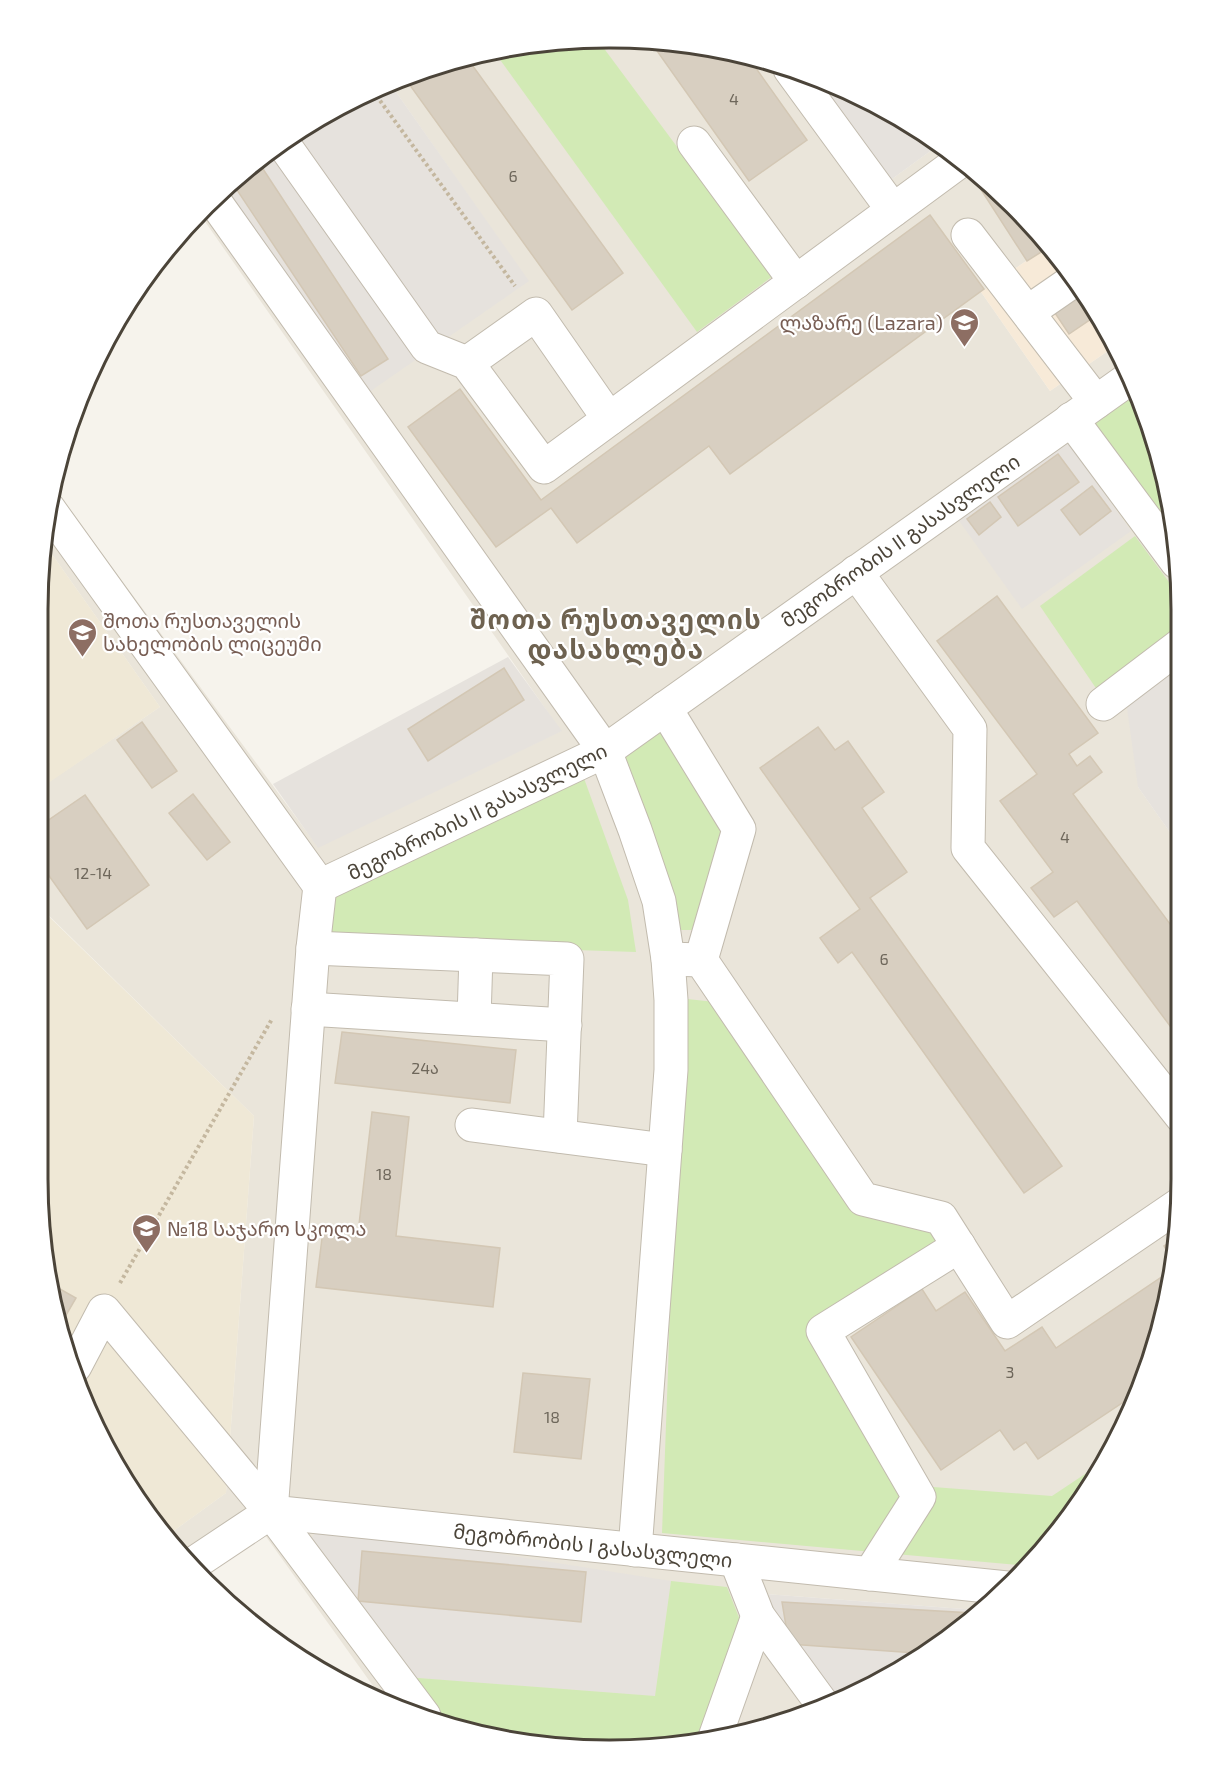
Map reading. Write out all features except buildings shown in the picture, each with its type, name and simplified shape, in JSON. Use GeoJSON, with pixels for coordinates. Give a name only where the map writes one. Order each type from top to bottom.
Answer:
{"type":"FeatureCollection","features":[{"type":"Feature","properties":{"kind":"street"},"geometry":{"type":"LineString","coordinates":[[799,81],[893,210]]}},
{"type":"Feature","properties":{"kind":"street"},"geometry":{"type":"LineString","coordinates":[[694,143],[796,282]]}},
{"type":"Feature","properties":{"kind":"street"},"geometry":{"type":"LineString","coordinates":[[288,150],[426,347],[466,363],[544,467],[953,166]]}},
{"type":"Feature","properties":{"kind":"street"},"geometry":{"type":"LineString","coordinates":[[218,206],[605,751],[659,901],[668,959],[671,1000],[671,1070],[635,1550]]}},
{"type":"Feature","properties":{"kind":"street"},"geometry":{"type":"LineString","coordinates":[[968,235],[1028,312],[1083,410],[1167,546]]}},
{"type":"Feature","properties":{"kind":"street"},"geometry":{"type":"LineString","coordinates":[[1028,312],[1067,285]]}},
{"type":"Feature","properties":{"kind":"street"},"geometry":{"type":"LineString","coordinates":[[466,363],[536,315],[609,419]]}},
{"type":"Feature","properties":{"kind":"street","name":"მეგობრობის II გასასვლელი"},"geometry":{"type":"LineString","coordinates":[[320,886],[605,751],[1123,383]]}},
{"type":"Feature","properties":{"kind":"street"},"geometry":{"type":"LineString","coordinates":[[56,519],[320,886],[313,948],[293,1010],[271,1512]]}},
{"type":"Feature","properties":{"kind":"street"},"geometry":{"type":"LineString","coordinates":[[856,572],[970,729],[968,848],[1171,1103]]}},
{"type":"Feature","properties":{"kind":"street"},"geometry":{"type":"LineString","coordinates":[[1103,704],[1171,652]]}},
{"type":"Feature","properties":{"kind":"street"},"geometry":{"type":"LineString","coordinates":[[665,708],[739,829],[701,960]]}},
{"type":"Feature","properties":{"kind":"street"},"geometry":{"type":"LineString","coordinates":[[313,948],[567,959],[560,1136]]}},
{"type":"Feature","properties":{"kind":"street"},"geometry":{"type":"LineString","coordinates":[[474,1019],[476,955]]}},
{"type":"Feature","properties":{"kind":"street"},"geometry":{"type":"LineString","coordinates":[[668,959],[701,960]]}},
{"type":"Feature","properties":{"kind":"street"},"geometry":{"type":"LineString","coordinates":[[701,960],[863,1199],[941,1218],[1007,1322],[1170,1211]]}},
{"type":"Feature","properties":{"kind":"street"},"geometry":{"type":"LineString","coordinates":[[293,1010],[565,1025]]}},
{"type":"Feature","properties":{"kind":"street"},"geometry":{"type":"LineString","coordinates":[[472,1125],[664,1150]]}},
{"type":"Feature","properties":{"kind":"street"},"geometry":{"type":"LineString","coordinates":[[870,1574],[919,1497],[823,1331],[959,1246]]}},
{"type":"Feature","properties":{"kind":"street"},"geometry":{"type":"LineString","coordinates":[[78,1360],[104,1311],[271,1512],[416,1705]]}},
{"type":"Feature","properties":{"kind":"street"},"geometry":{"type":"LineString","coordinates":[[198,1561],[271,1512]]}},
{"type":"Feature","properties":{"kind":"street","name":"მეგობრობის I გასასვლელი"},"geometry":{"type":"LineString","coordinates":[[271,1512],[995,1587]]}},
{"type":"Feature","properties":{"kind":"street"},"geometry":{"type":"LineString","coordinates":[[736,1560],[758,1616],[819,1699]]}},
{"type":"Feature","properties":{"kind":"street"},"geometry":{"type":"LineString","coordinates":[[718,1729],[758,1616]]}},
{"type":"Feature","properties":{"kind":"path"},"geometry":{"type":"LineString","coordinates":[[378,98],[536,315]]}},
{"type":"Feature","properties":{"kind":"path"},"geometry":{"type":"LineString","coordinates":[[104,1311],[293,1010]]}},
{"type":"Feature","properties":{"kind":"shaded area"},"geometry":{"type":"Polygon","coordinates":[[[610,48],[646,49],[719,59],[755,67],[805,84],[881,187],[931,150],[980,187],[1007,212],[1041,251],[981,292],[1050,391],[1108,351],[1128,395],[1152,464],[1166,536],[1170,573],[1171,650],[1138,787],[1171,834],[1170,1215],[1166,1252],[1152,1324],[1141,1359],[1113,1427],[1096,1459],[1055,1520],[1007,1576],[969,1609],[753,1593],[827,1696],[755,1721],[683,1735],[646,1739],[573,1739],[500,1729],[464,1721],[395,1697],[375,1688],[257,1524],[201,1564],[173,1531],[226,1493],[254,1116],[48,915],[48,783],[160,707],[51,553],[60,496],[318,847],[561,731],[204,220],[217,208],[528,281],[395,91],[464,67],[500,59],[573,49],[610,48]]]}},
{"type":"Feature","properties":{"kind":"shaded area"},"geometry":{"type":"Polygon","coordinates":[[[805,84],[858,106],[890,123],[931,150],[881,187],[805,84]]]}},
{"type":"Feature","properties":{"kind":"shaded area"},"geometry":{"type":"Polygon","coordinates":[[[395,91],[529,281],[365,395],[227,199],[268,164],[329,123],[395,91]]]}},
{"type":"Feature","properties":{"kind":"shaded area"},"geometry":{"type":"Polygon","coordinates":[[[1041,251],[1076,298],[1108,351],[1050,391],[981,292],[1041,251]]]}},
{"type":"Feature","properties":{"kind":"shaded area"},"geometry":{"type":"Polygon","coordinates":[[[1061,433],[1131,531],[1022,609],[952,511],[1061,433]]]}},
{"type":"Feature","properties":{"kind":"shaded area","name":"შოთა რუსთაველის სახელობის ლიცეუმი"},"geometry":{"type":"Polygon","coordinates":[[[51,553],[160,707],[48,783],[48,610],[51,553]]]}},
{"type":"Feature","properties":{"kind":"shaded area"},"geometry":{"type":"Polygon","coordinates":[[[508,657],[562,731],[318,848],[273,784],[508,657]]]}},
{"type":"Feature","properties":{"kind":"shaded area"},"geometry":{"type":"Polygon","coordinates":[[[1171,660],[1171,834],[1138,787],[1125,694],[1171,660]]]}},
{"type":"Feature","properties":{"kind":"shaded area","name":"№18 საჯარო სკოლა"},"geometry":{"type":"Polygon","coordinates":[[[48,916],[254,1116],[226,1493],[173,1531],[123,1459],[106,1427],[78,1359],[67,1324],[53,1252],[49,1215],[48,916]]]}},
{"type":"Feature","properties":{"kind":"shaded area"},"geometry":{"type":"Polygon","coordinates":[[[323,1526],[671,1581],[655,1696],[405,1677],[306,1543],[323,1526]]]}},
{"type":"Feature","properties":{"kind":"shaded area"},"geometry":{"type":"Polygon","coordinates":[[[752,1593],[969,1609],[890,1665],[827,1696],[752,1593]]]}},
{"type":"Feature","properties":{"kind":"green space"},"geometry":{"type":"Polygon","coordinates":[[[604,48],[773,276],[697,332],[500,59],[573,49],[604,48]]]}},
{"type":"Feature","properties":{"kind":"green space"},"geometry":{"type":"Polygon","coordinates":[[[1128,395],[1152,464],[1165,532],[1086,425],[1128,395]]]}},
{"type":"Feature","properties":{"kind":"green space"},"geometry":{"type":"Polygon","coordinates":[[[1135,536],[1170,584],[1171,645],[1102,697],[1040,606],[1135,536]]]}},
{"type":"Feature","properties":{"kind":"green space"},"geometry":{"type":"Polygon","coordinates":[[[669,726],[729,825],[699,930],[671,930],[620,760],[669,726]]]}},
{"type":"Feature","properties":{"kind":"green space"},"geometry":{"type":"Polygon","coordinates":[[[581,770],[628,900],[636,952],[327,942],[334,888],[581,770]]]}},
{"type":"Feature","properties":{"kind":"green space"},"geometry":{"type":"Polygon","coordinates":[[[678,998],[715,1002],[869,1212],[931,1223],[945,1241],[814,1324],[907,1485],[1052,1496],[1087,1472],[1055,1520],[1017,1565],[662,1533],[678,998]]]}},
{"type":"Feature","properties":{"kind":"green space"},"geometry":{"type":"Polygon","coordinates":[[[671,1581],[727,1587],[747,1638],[705,1731],[646,1739],[610,1740],[573,1739],[500,1729],[428,1710],[405,1677],[655,1696],[671,1581]]]}},
{"type":"Feature","properties":{"kind":"place","name":"ლაზარე (Lazara)"},"geometry":{"type":"Point","coordinates":[964,348]}},
{"type":"Feature","properties":{"kind":"place","name":"შოთა რუსთაველის სახელობის ლიცეუმი"},"geometry":{"type":"Point","coordinates":[82,658]}},
{"type":"Feature","properties":{"kind":"place","name":"№18 საჯარო სკოლა"},"geometry":{"type":"Point","coordinates":[146,1254]}},
{"type":"Feature","properties":{"kind":"district","name":"შოთა რუსთაველის დასახლება"},"geometry":{"type":"Point","coordinates":[616,633]}}]}
